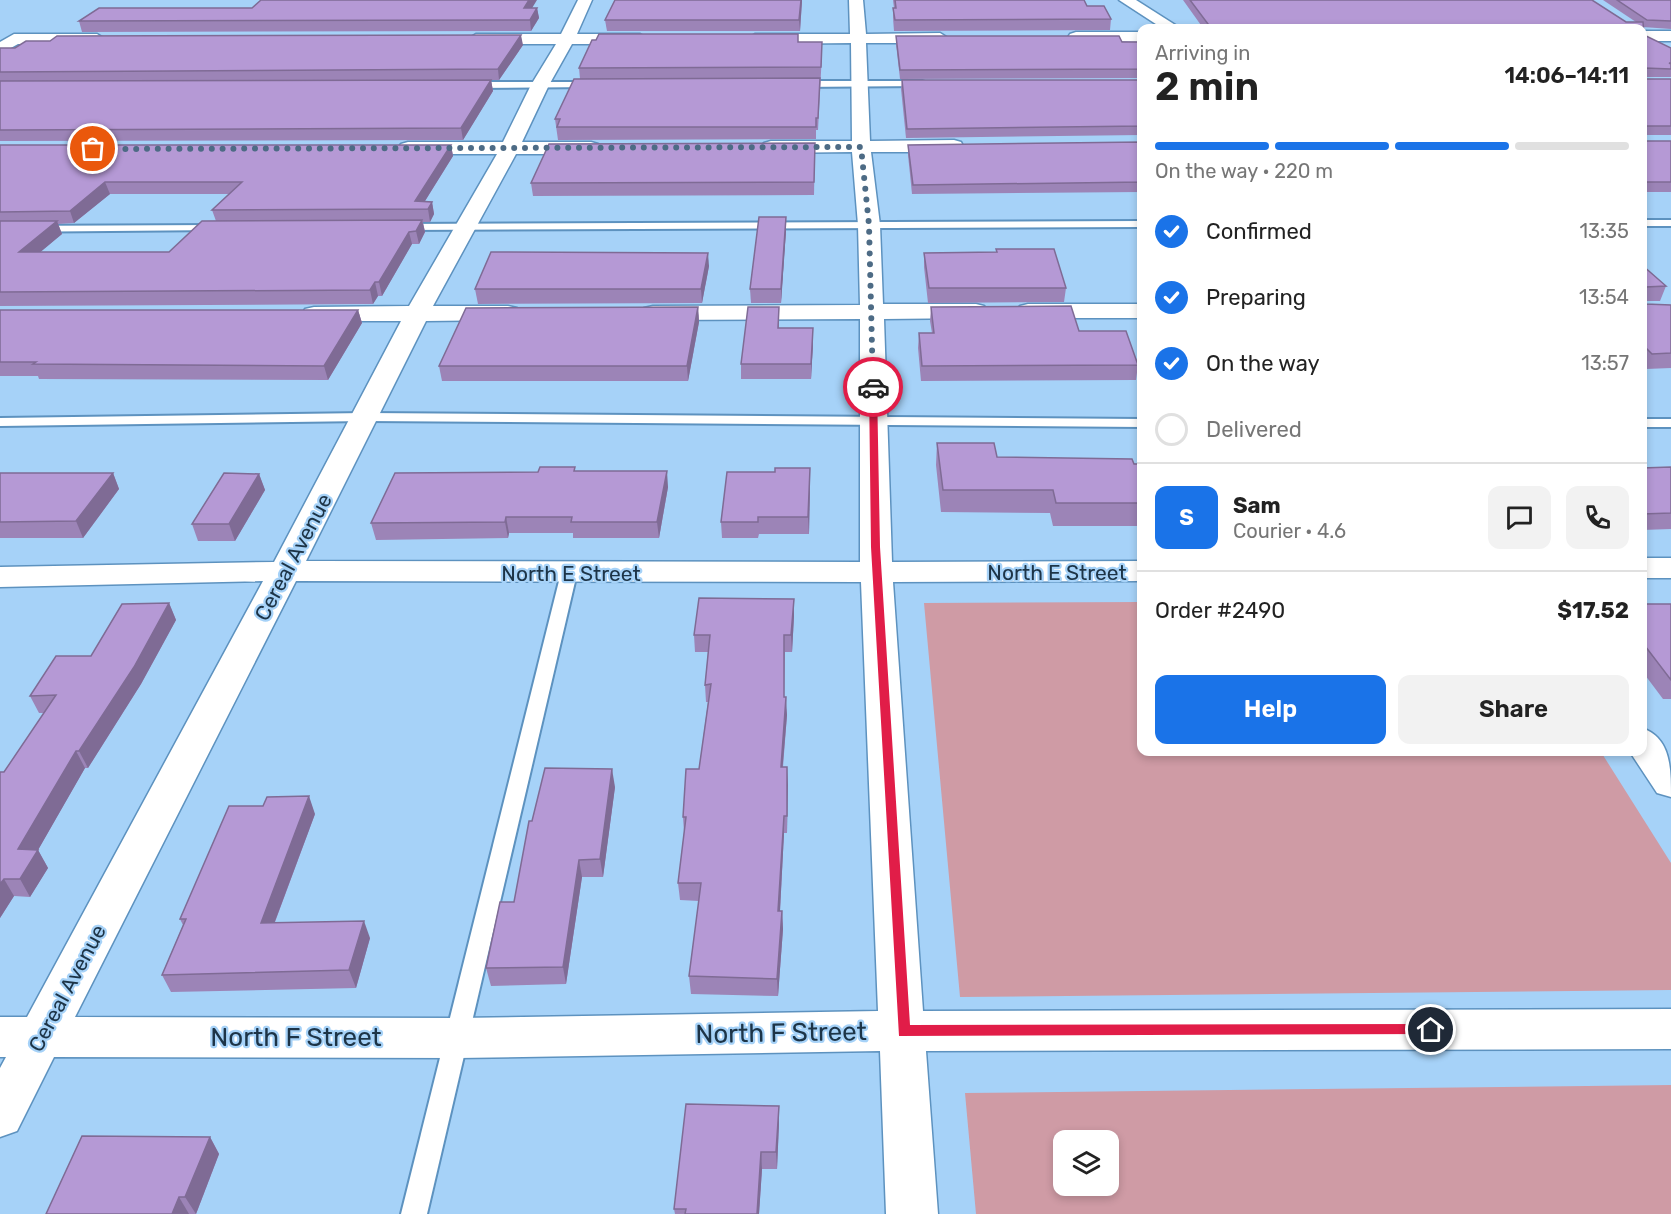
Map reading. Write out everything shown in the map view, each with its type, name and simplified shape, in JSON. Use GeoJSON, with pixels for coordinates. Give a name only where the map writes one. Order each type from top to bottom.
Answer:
{"type":"FeatureCollection","features":[{"type":"Feature","properties":{"kind":"street","name":"Cereal Avenue"},"geometry":{"type":"LineString","coordinates":[[0,1115],[21,1036],[285,571],[417,314],[510,148],[585,0]]}},
{"type":"Feature","properties":{"kind":"street"},"geometry":{"type":"LineString","coordinates":[[856,0],[861,84],[861,147],[869,225],[877,573],[912,1214]]}},
{"type":"Feature","properties":{"kind":"street"},"geometry":{"type":"LineString","coordinates":[[1126,0],[1166,24]]}},
{"type":"Feature","properties":{"kind":"street"},"geometry":{"type":"LineString","coordinates":[[1647,36],[1671,36]]}},
{"type":"Feature","properties":{"kind":"street"},"geometry":{"type":"LineString","coordinates":[[1059,38],[1137,37]]}},
{"type":"Feature","properties":{"kind":"street"},"geometry":{"type":"LineString","coordinates":[[741,39],[952,38]]}},
{"type":"Feature","properties":{"kind":"street"},"geometry":{"type":"LineString","coordinates":[[0,49],[14,39],[108,39]]}},
{"type":"Feature","properties":{"kind":"street"},"geometry":{"type":"LineString","coordinates":[[461,39],[660,39]]}},
{"type":"Feature","properties":{"kind":"street"},"geometry":{"type":"LineString","coordinates":[[756,147],[978,145]]}},
{"type":"Feature","properties":{"kind":"street"},"geometry":{"type":"LineString","coordinates":[[391,148],[604,148]]}},
{"type":"Feature","properties":{"kind":"street"},"geometry":{"type":"LineString","coordinates":[[632,313],[1137,311]]}},
{"type":"Feature","properties":{"kind":"street"},"geometry":{"type":"LineString","coordinates":[[286,314],[525,313]]}},
{"type":"Feature","properties":{"kind":"street"},"geometry":{"type":"LineString","coordinates":[[1647,568],[1671,568]]}},
{"type":"Feature","properties":{"kind":"street","name":"North E Street"},"geometry":{"type":"LineString","coordinates":[[3,581],[285,571],[569,573],[1137,571]]}},
{"type":"Feature","properties":{"kind":"street","name":"North F Street"},"geometry":{"type":"LineString","coordinates":[[21,1036],[458,1038],[903,1031],[1671,1029]]}},
{"type":"Feature","properties":{"kind":"lane"},"geometry":{"type":"LineString","coordinates":[[790,84],[931,84]]}},
{"type":"Feature","properties":{"kind":"lane"},"geometry":{"type":"LineString","coordinates":[[456,85],[599,85]]}},
{"type":"Feature","properties":{"kind":"lane"},"geometry":{"type":"LineString","coordinates":[[395,227],[1137,224]]}},
{"type":"Feature","properties":{"kind":"lane"},"geometry":{"type":"LineString","coordinates":[[1647,224],[1671,224]]}},
{"type":"Feature","properties":{"kind":"lane"},"geometry":{"type":"LineString","coordinates":[[0,229],[227,228]]}},
{"type":"Feature","properties":{"kind":"lane"},"geometry":{"type":"LineString","coordinates":[[0,422],[366,417],[1137,423]]}},
{"type":"Feature","properties":{"kind":"lane"},"geometry":{"type":"LineString","coordinates":[[1647,423],[1671,423]]}},
{"type":"Feature","properties":{"kind":"lane"},"geometry":{"type":"LineString","coordinates":[[414,1214],[569,573]]}},
{"type":"Feature","properties":{"kind":"shaded area"},"geometry":{"type":"Polygon","coordinates":[[[1137,602],[1137,756],[1604,756],[1671,863],[1671,990],[960,997],[924,603],[1137,602]]]}},
{"type":"Feature","properties":{"kind":"shaded area"},"geometry":{"type":"Polygon","coordinates":[[[1671,1085],[1671,1214],[976,1214],[965,1093],[1671,1085]]]}},
{"type":"Feature","properties":{"kind":"building"},"geometry":{"type":"Polygon","coordinates":[[[261,0],[529,0],[524,8],[537,8],[530,20],[79,21],[99,8],[252,8],[261,0]]]}},
{"type":"Feature","properties":{"kind":"building"},"geometry":{"type":"Polygon","coordinates":[[[615,0],[801,0],[799,20],[605,20],[615,0]]]}},
{"type":"Feature","properties":{"kind":"building"},"geometry":{"type":"Polygon","coordinates":[[[895,0],[1084,0],[1087,6],[1104,6],[1111,19],[895,20],[893,8],[896,8],[895,0]]]}},
{"type":"Feature","properties":{"kind":"building"},"geometry":{"type":"Polygon","coordinates":[[[1190,0],[1592,0],[1626,22],[1643,22],[1643,24],[1208,24],[1190,0]]]}},
{"type":"Feature","properties":{"kind":"building"},"geometry":{"type":"Polygon","coordinates":[[[1617,0],[1671,0],[1671,21],[1647,20],[1617,0]]]}},
{"type":"Feature","properties":{"kind":"building"},"geometry":{"type":"Polygon","coordinates":[[[599,34],[798,34],[798,42],[822,42],[821,67],[579,68],[592,40],[596,40],[599,34]]]}},
{"type":"Feature","properties":{"kind":"building"},"geometry":{"type":"Polygon","coordinates":[[[521,35],[498,69],[0,72],[0,48],[15,48],[26,41],[50,41],[57,36],[521,35]]]}},
{"type":"Feature","properties":{"kind":"building"},"geometry":{"type":"Polygon","coordinates":[[[896,36],[1119,36],[1122,42],[1137,42],[1137,69],[900,70],[896,36]]]}},
{"type":"Feature","properties":{"kind":"building"},"geometry":{"type":"Polygon","coordinates":[[[1647,36],[1671,48],[1671,63],[1669,63],[1671,69],[1647,68],[1647,36]]]}},
{"type":"Feature","properties":{"kind":"building"},"geometry":{"type":"Polygon","coordinates":[[[820,78],[816,127],[557,127],[560,119],[555,119],[574,79],[820,78]]]}},
{"type":"Feature","properties":{"kind":"building"},"geometry":{"type":"Polygon","coordinates":[[[1647,79],[1671,79],[1671,126],[1647,126],[1647,79]]]}},
{"type":"Feature","properties":{"kind":"building"},"geometry":{"type":"Polygon","coordinates":[[[491,80],[461,128],[0,130],[0,81],[491,80]]]}},
{"type":"Feature","properties":{"kind":"building"},"geometry":{"type":"Polygon","coordinates":[[[902,80],[1137,80],[1137,126],[907,129],[902,80]]]}},
{"type":"Feature","properties":{"kind":"building"},"geometry":{"type":"Polygon","coordinates":[[[1647,141],[1671,141],[1671,182],[1647,182],[1647,141]]]}},
{"type":"Feature","properties":{"kind":"building"},"geometry":{"type":"Polygon","coordinates":[[[1137,142],[1137,182],[913,185],[908,145],[1137,142]]]}},
{"type":"Feature","properties":{"kind":"building"},"geometry":{"type":"Polygon","coordinates":[[[815,143],[814,182],[531,183],[549,144],[815,143]]]}},
{"type":"Feature","properties":{"kind":"building"},"geometry":{"type":"Polygon","coordinates":[[[0,145],[451,145],[415,201],[432,202],[428,209],[212,210],[242,182],[105,182],[70,211],[0,212],[0,145]]]}},
{"type":"Feature","properties":{"kind":"building"},"geometry":{"type":"Polygon","coordinates":[[[759,217],[786,217],[781,289],[750,289],[759,217]]]}},
{"type":"Feature","properties":{"kind":"building"},"geometry":{"type":"Polygon","coordinates":[[[422,220],[416,231],[409,232],[379,282],[375,282],[370,290],[0,292],[0,221],[57,221],[19,252],[169,252],[202,221],[422,220]]]}},
{"type":"Feature","properties":{"kind":"building"},"geometry":{"type":"Polygon","coordinates":[[[996,249],[1054,249],[1066,288],[929,288],[924,253],[997,252],[996,249]]]}},
{"type":"Feature","properties":{"kind":"building"},"geometry":{"type":"Polygon","coordinates":[[[491,252],[708,253],[701,289],[475,289],[491,252]]]}},
{"type":"Feature","properties":{"kind":"building"},"geometry":{"type":"Polygon","coordinates":[[[1647,269],[1666,286],[1647,287],[1647,269]]]}},
{"type":"Feature","properties":{"kind":"building"},"geometry":{"type":"Polygon","coordinates":[[[1647,304],[1671,305],[1671,353],[1652,354],[1647,349],[1647,304]]]}},
{"type":"Feature","properties":{"kind":"building"},"geometry":{"type":"Polygon","coordinates":[[[1071,306],[1079,331],[1126,331],[1137,365],[922,366],[919,333],[934,333],[931,307],[1071,306]]]}},
{"type":"Feature","properties":{"kind":"building"},"geometry":{"type":"Polygon","coordinates":[[[698,307],[687,366],[439,366],[466,308],[698,307]]]}},
{"type":"Feature","properties":{"kind":"building"},"geometry":{"type":"Polygon","coordinates":[[[748,307],[779,307],[778,328],[813,328],[811,364],[741,364],[748,307]]]}},
{"type":"Feature","properties":{"kind":"building"},"geometry":{"type":"Polygon","coordinates":[[[0,310],[358,310],[324,366],[0,362],[0,310]]]}},
{"type":"Feature","properties":{"kind":"building"},"geometry":{"type":"Polygon","coordinates":[[[937,443],[994,443],[997,457],[1132,459],[1134,464],[1137,464],[1137,503],[1056,503],[1053,490],[943,490],[937,443]]]}},
{"type":"Feature","properties":{"kind":"building"},"geometry":{"type":"Polygon","coordinates":[[[540,467],[575,467],[574,471],[667,471],[657,522],[571,522],[572,517],[506,517],[505,522],[371,523],[395,473],[538,472],[540,467]]]}},
{"type":"Feature","properties":{"kind":"building"},"geometry":{"type":"Polygon","coordinates":[[[1671,467],[1671,513],[1647,514],[1647,468],[1671,467]]]}},
{"type":"Feature","properties":{"kind":"building"},"geometry":{"type":"Polygon","coordinates":[[[775,468],[810,468],[808,517],[758,517],[758,522],[721,522],[727,472],[775,472],[775,468]]]}},
{"type":"Feature","properties":{"kind":"building"},"geometry":{"type":"Polygon","coordinates":[[[0,473],[113,473],[76,521],[0,522],[0,473]]]}},
{"type":"Feature","properties":{"kind":"building"},"geometry":{"type":"Polygon","coordinates":[[[224,473],[259,474],[229,524],[192,524],[224,473]]]}},
{"type":"Feature","properties":{"kind":"building"},"geometry":{"type":"Polygon","coordinates":[[[699,598],[794,599],[791,635],[784,635],[784,697],[786,697],[781,767],[787,767],[787,816],[784,816],[778,911],[782,911],[777,979],[689,976],[701,883],[678,883],[686,817],[683,817],[686,769],[699,769],[711,684],[705,685],[710,635],[694,635],[699,598]]]}},
{"type":"Feature","properties":{"kind":"building"},"geometry":{"type":"Polygon","coordinates":[[[169,603],[134,667],[79,751],[76,751],[18,849],[38,850],[20,879],[4,879],[0,884],[0,772],[4,772],[56,695],[30,696],[56,656],[91,656],[122,604],[169,603]]]}},
{"type":"Feature","properties":{"kind":"building"},"geometry":{"type":"Polygon","coordinates":[[[1647,604],[1671,604],[1671,680],[1647,649],[1647,604]]]}},
{"type":"Feature","properties":{"kind":"building"},"geometry":{"type":"Polygon","coordinates":[[[545,768],[612,769],[600,859],[579,860],[563,967],[486,968],[500,902],[514,902],[529,821],[532,821],[545,768]]]}},
{"type":"Feature","properties":{"kind":"building"},"geometry":{"type":"Polygon","coordinates":[[[309,796],[261,923],[364,921],[349,970],[162,975],[186,919],[180,919],[229,806],[263,806],[267,797],[309,796]]]}},
{"type":"Feature","properties":{"kind":"building"},"geometry":{"type":"Polygon","coordinates":[[[686,1104],[779,1106],[776,1152],[761,1152],[757,1214],[685,1214],[686,1209],[674,1209],[686,1104]]]}},
{"type":"Feature","properties":{"kind":"building"},"geometry":{"type":"Polygon","coordinates":[[[82,1136],[210,1137],[185,1197],[179,1197],[172,1214],[46,1214],[82,1136]]]}},
{"type":"Feature","properties":{"kind":"way so far"},"geometry":{"type":"LineString","coordinates":[[93,149],[861,147],[869,225],[873,387]]}},
{"type":"Feature","properties":{"kind":"route"},"geometry":{"type":"LineString","coordinates":[[873,387],[875,547],[903,1031],[1431,1030]]}}]}
